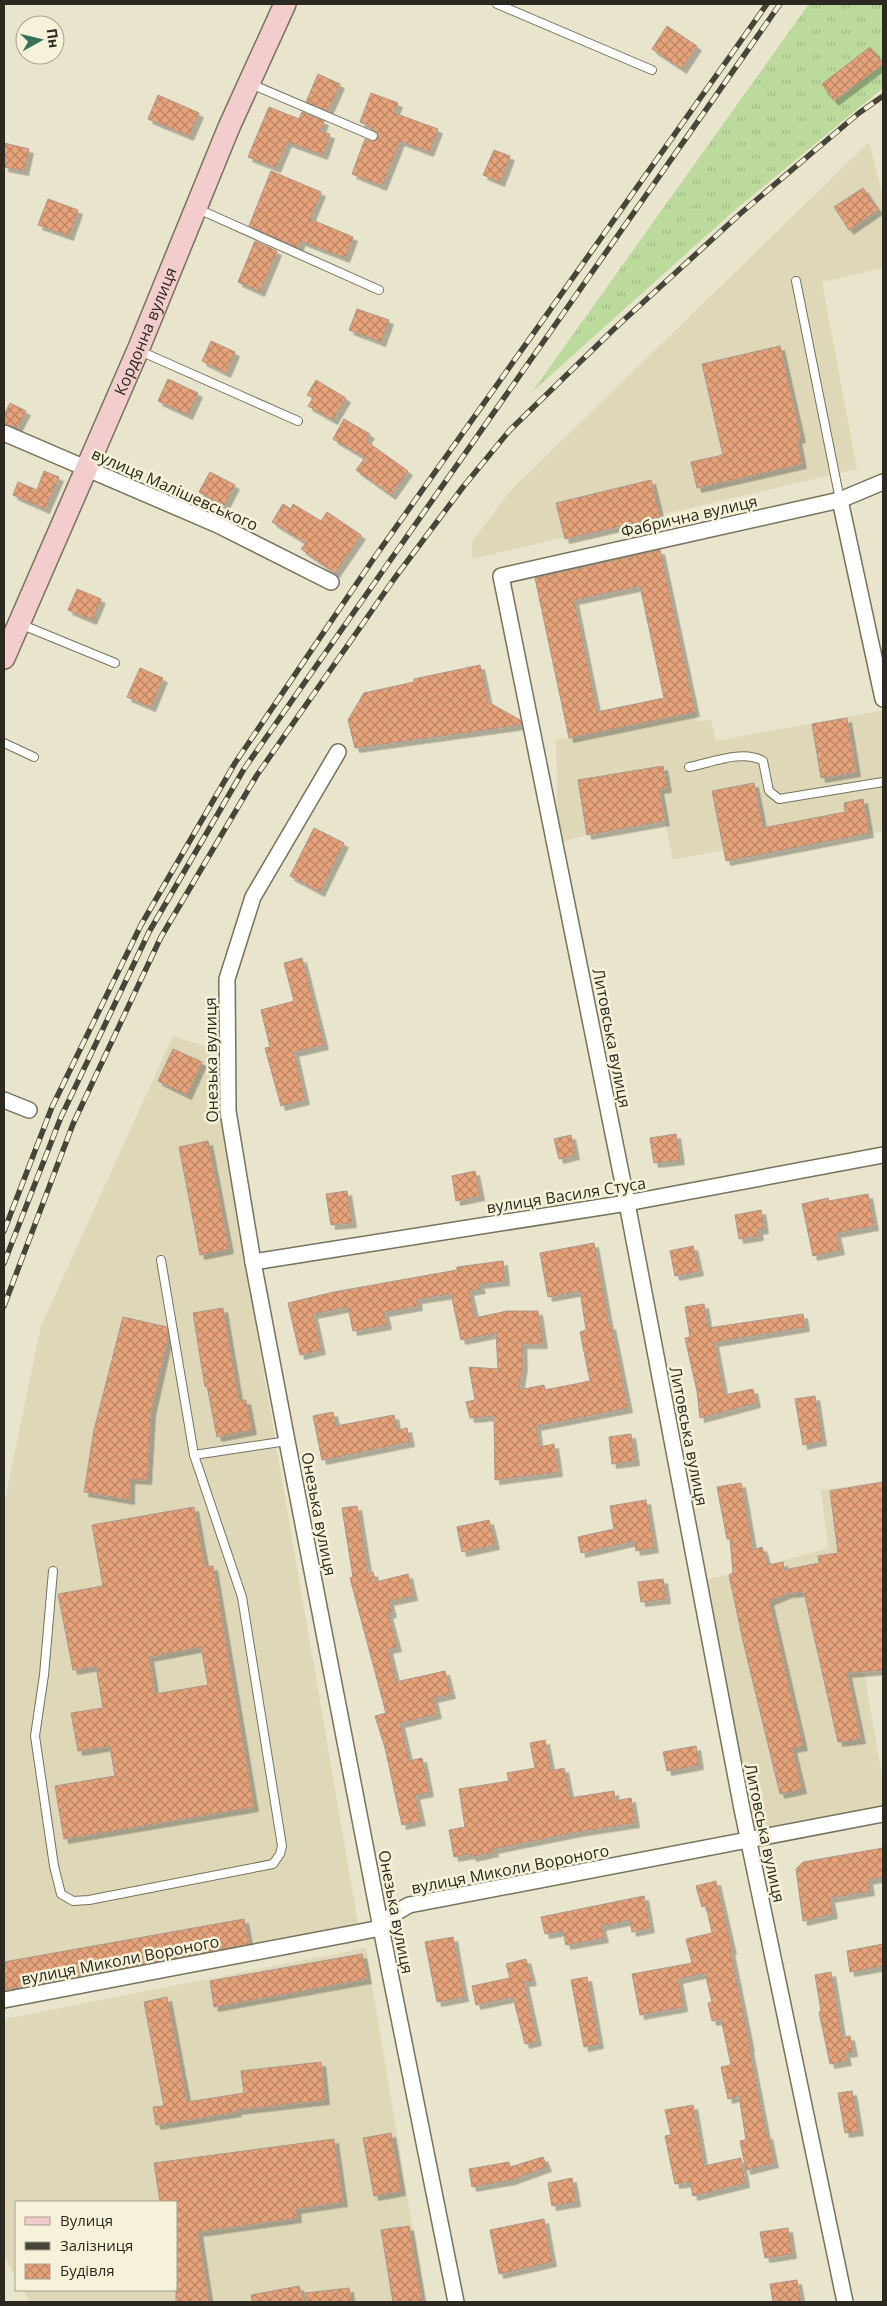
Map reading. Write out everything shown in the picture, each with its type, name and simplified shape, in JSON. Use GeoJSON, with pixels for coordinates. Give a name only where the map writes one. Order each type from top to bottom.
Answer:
{"type":"FeatureCollection","features":[{"type":"Feature","properties":{"kind":"main road","name":"Кордонна вулиця"},"geometry":{"type":"LineString","coordinates":[[4,658],[138,350],[195,207],[284,4]]}},
{"type":"Feature","properties":{"kind":"street","name":"вулиця Малішевського"},"geometry":{"type":"LineString","coordinates":[[4,434],[218,526],[331,582]]}},
{"type":"Feature","properties":{"kind":"street","name":"Фабрична вулиця"},"geometry":{"type":"LineString","coordinates":[[501,576],[840,500],[883,482]]}},
{"type":"Feature","properties":{"kind":"street"},"geometry":{"type":"LineString","coordinates":[[840,500],[883,699]]}},
{"type":"Feature","properties":{"kind":"street","name":"Литовська вулиця"},"geometry":{"type":"LineString","coordinates":[[501,576],[628,1203],[748,1841],[845,2302]]}},
{"type":"Feature","properties":{"kind":"street","name":"Онезька вулиця"},"geometry":{"type":"LineString","coordinates":[[338,752],[253,897],[227,979],[228,1111],[253,1262],[287,1441],[381,1928],[456,2302]]}},
{"type":"Feature","properties":{"kind":"street"},"geometry":{"type":"LineString","coordinates":[[4,1100],[29,1110]]}},
{"type":"Feature","properties":{"kind":"street","name":"вулиця Василя Стуса"},"geometry":{"type":"LineString","coordinates":[[253,1262],[628,1203],[883,1155]]}},
{"type":"Feature","properties":{"kind":"street","name":"вулиця Миколи Вороного"},"geometry":{"type":"LineString","coordinates":[[4,2000],[381,1928],[392,1915],[410,1905],[883,1814]]}},
{"type":"Feature","properties":{"kind":"lane"},"geometry":{"type":"LineString","coordinates":[[497,4],[652,70]]}},
{"type":"Feature","properties":{"kind":"lane"},"geometry":{"type":"LineString","coordinates":[[249,84],[373,136]]}},
{"type":"Feature","properties":{"kind":"lane"},"geometry":{"type":"LineString","coordinates":[[195,207],[379,290]]}},
{"type":"Feature","properties":{"kind":"lane"},"geometry":{"type":"LineString","coordinates":[[796,281],[840,500]]}},
{"type":"Feature","properties":{"kind":"lane"},"geometry":{"type":"LineString","coordinates":[[138,350],[298,421]]}},
{"type":"Feature","properties":{"kind":"lane"},"geometry":{"type":"LineString","coordinates":[[18,623],[115,662]]}},
{"type":"Feature","properties":{"kind":"lane"},"geometry":{"type":"LineString","coordinates":[[4,743],[34,757]]}},
{"type":"Feature","properties":{"kind":"lane"},"geometry":{"type":"LineString","coordinates":[[689,767],[743,756],[757,757],[763,761],[769,791],[779,799],[883,782]]}},
{"type":"Feature","properties":{"kind":"lane"},"geometry":{"type":"LineString","coordinates":[[53,1571],[44,1674],[35,1736],[54,1866],[61,1894],[73,1901],[89,1900],[273,1864],[280,1854],[282,1846],[242,1597],[194,1455],[161,1260]]}},
{"type":"Feature","properties":{"kind":"lane"},"geometry":{"type":"LineString","coordinates":[[194,1455],[287,1441]]}},
{"type":"Feature","properties":{"kind":"shaded area"},"geometry":{"type":"Polygon","coordinates":[[[869,142],[883,196],[883,268],[822,282],[857,469],[472,559],[472,542],[511,490],[869,142]]]}},
{"type":"Feature","properties":{"kind":"shaded area"},"geometry":{"type":"Polygon","coordinates":[[[883,710],[883,831],[726,861],[724,850],[673,860],[665,821],[587,835],[558,843],[556,740],[695,712],[697,722],[711,719],[716,741],[883,710]]]}},
{"type":"Feature","properties":{"kind":"shaded area"},"geometry":{"type":"Polygon","coordinates":[[[173,1036],[208,1047],[358,1923],[4,1998],[4,1504],[41,1326],[173,1036]]]}},
{"type":"Feature","properties":{"kind":"shaded area"},"geometry":{"type":"Polygon","coordinates":[[[883,1481],[883,1668],[864,1672],[883,1782],[883,1811],[751,1837],[700,1581],[828,1548],[821,1490],[883,1481]]]}},
{"type":"Feature","properties":{"kind":"shaded area"},"geometry":{"type":"Polygon","coordinates":[[[366,1948],[425,2302],[30,2302],[24,2291],[178,2291],[178,2201],[15,2201],[15,2276],[4,2256],[4,2019],[366,1948]]]}},
{"type":"Feature","properties":{"kind":"green space"},"geometry":{"type":"Polygon","coordinates":[[[809,4],[883,4],[883,88],[736,209],[532,392],[809,4]]]}},
{"type":"Feature","properties":{"kind":"building"},"geometry":{"type":"Polygon","coordinates":[[[667,26],[697,46],[682,69],[652,49],[667,26]]]}},
{"type":"Feature","properties":{"kind":"building"},"geometry":{"type":"Polygon","coordinates":[[[870,47],[883,64],[834,101],[822,84],[870,47]]]}},
{"type":"Feature","properties":{"kind":"building"},"geometry":{"type":"Polygon","coordinates":[[[318,74],[340,84],[328,111],[306,102],[318,74]]]}},
{"type":"Feature","properties":{"kind":"building"},"geometry":{"type":"Polygon","coordinates":[[[371,93],[398,103],[394,113],[438,129],[429,152],[400,141],[382,186],[352,174],[365,139],[373,142],[378,138],[378,133],[370,128],[370,126],[360,122],[371,93]]]}},
{"type":"Feature","properties":{"kind":"building"},"geometry":{"type":"Polygon","coordinates":[[[158,95],[199,113],[189,136],[148,119],[158,95]]]}},
{"type":"Feature","properties":{"kind":"building"},"geometry":{"type":"Polygon","coordinates":[[[269,107],[299,119],[302,112],[324,121],[320,131],[330,134],[323,155],[287,142],[276,168],[248,157],[269,107]]]}},
{"type":"Feature","properties":{"kind":"building"},"geometry":{"type":"Polygon","coordinates":[[[4,143],[29,149],[24,171],[4,167],[4,143]]]}},
{"type":"Feature","properties":{"kind":"building"},"geometry":{"type":"Polygon","coordinates":[[[494,150],[510,156],[500,182],[483,175],[494,150]]]}},
{"type":"Feature","properties":{"kind":"building"},"geometry":{"type":"Polygon","coordinates":[[[271,171],[321,192],[310,219],[353,237],[345,258],[301,241],[298,248],[249,226],[271,171]]]}},
{"type":"Feature","properties":{"kind":"building"},"geometry":{"type":"Polygon","coordinates":[[[863,188],[878,210],[849,230],[834,207],[863,188]]]}},
{"type":"Feature","properties":{"kind":"building"},"geometry":{"type":"Polygon","coordinates":[[[48,199],[78,210],[69,236],[38,225],[48,199]]]}},
{"type":"Feature","properties":{"kind":"building"},"geometry":{"type":"Polygon","coordinates":[[[255,241],[277,251],[260,292],[238,282],[255,241]]]}},
{"type":"Feature","properties":{"kind":"building"},"geometry":{"type":"Polygon","coordinates":[[[357,309],[389,320],[381,342],[349,330],[357,309]]]}},
{"type":"Feature","properties":{"kind":"building"},"geometry":{"type":"Polygon","coordinates":[[[211,341],[235,352],[226,373],[202,361],[211,341]]]}},
{"type":"Feature","properties":{"kind":"building"},"geometry":{"type":"Polygon","coordinates":[[[780,346],[801,438],[797,439],[802,464],[697,488],[691,462],[723,455],[702,364],[780,346]]]}},
{"type":"Feature","properties":{"kind":"building"},"geometry":{"type":"Polygon","coordinates":[[[168,379],[198,393],[188,415],[158,401],[168,379]]]}},
{"type":"Feature","properties":{"kind":"building"},"geometry":{"type":"Polygon","coordinates":[[[316,380],[346,398],[333,420],[308,406],[313,398],[307,395],[316,380]]]}},
{"type":"Feature","properties":{"kind":"building"},"geometry":{"type":"Polygon","coordinates":[[[10,403],[26,411],[17,428],[4,424],[4,415],[10,403]]]}},
{"type":"Feature","properties":{"kind":"building"},"geometry":{"type":"Polygon","coordinates":[[[344,419],[370,434],[366,441],[408,471],[391,495],[356,470],[365,458],[333,439],[344,419]]]}},
{"type":"Feature","properties":{"kind":"building"},"geometry":{"type":"Polygon","coordinates":[[[44,471],[59,477],[45,509],[13,495],[18,482],[37,490],[44,471]]]}},
{"type":"Feature","properties":{"kind":"building"},"geometry":{"type":"Polygon","coordinates":[[[210,472],[235,485],[224,506],[199,492],[210,472]]]}},
{"type":"Feature","properties":{"kind":"building"},"geometry":{"type":"Polygon","coordinates":[[[651,480],[660,517],[565,539],[556,503],[651,480]]]}},
{"type":"Feature","properties":{"kind":"building"},"geometry":{"type":"Polygon","coordinates":[[[283,504],[291,509],[293,504],[321,521],[327,512],[361,535],[335,573],[301,549],[306,543],[272,522],[283,504]]]}},
{"type":"Feature","properties":{"kind":"building"},"geometry":{"type":"Polygon","coordinates":[[[660,550],[695,712],[569,738],[535,578],[660,550]],[[640,586],[574,600],[597,712],[664,698],[640,586]]]}},
{"type":"Feature","properties":{"kind":"building"},"geometry":{"type":"Polygon","coordinates":[[[77,589],[101,599],[92,620],[68,610],[77,589]]]}},
{"type":"Feature","properties":{"kind":"building"},"geometry":{"type":"Polygon","coordinates":[[[480,665],[488,702],[520,720],[521,725],[355,748],[348,720],[364,693],[414,682],[414,679],[480,665]]]}},
{"type":"Feature","properties":{"kind":"building"},"geometry":{"type":"Polygon","coordinates":[[[140,668],[163,678],[151,707],[127,697],[140,668]]]}},
{"type":"Feature","properties":{"kind":"building"},"geometry":{"type":"Polygon","coordinates":[[[847,718],[856,772],[821,778],[812,724],[847,718]]]}},
{"type":"Feature","properties":{"kind":"building"},"geometry":{"type":"Polygon","coordinates":[[[663,766],[667,788],[659,789],[665,821],[587,835],[578,780],[663,766]]]}},
{"type":"Feature","properties":{"kind":"building"},"geometry":{"type":"Polygon","coordinates":[[[754,783],[763,828],[845,812],[844,803],[863,799],[869,833],[726,861],[712,791],[754,783]]]}},
{"type":"Feature","properties":{"kind":"building"},"geometry":{"type":"Polygon","coordinates":[[[314,828],[344,843],[320,892],[290,876],[314,828]]]}},
{"type":"Feature","properties":{"kind":"building"},"geometry":{"type":"Polygon","coordinates":[[[302,958],[324,1045],[294,1052],[305,1100],[281,1106],[265,1048],[270,1047],[261,1010],[294,1001],[284,963],[302,958]]]}},
{"type":"Feature","properties":{"kind":"building"},"geometry":{"type":"Polygon","coordinates":[[[173,1049],[202,1062],[187,1095],[158,1081],[173,1049]]]}},
{"type":"Feature","properties":{"kind":"building"},"geometry":{"type":"Polygon","coordinates":[[[676,1134],[680,1160],[654,1163],[650,1138],[676,1134]]]}},
{"type":"Feature","properties":{"kind":"building"},"geometry":{"type":"Polygon","coordinates":[[[571,1135],[575,1155],[559,1159],[554,1139],[571,1135]]]}},
{"type":"Feature","properties":{"kind":"building"},"geometry":{"type":"Polygon","coordinates":[[[208,1141],[229,1249],[200,1255],[179,1147],[208,1141]]]}},
{"type":"Feature","properties":{"kind":"building"},"geometry":{"type":"Polygon","coordinates":[[[475,1171],[480,1196],[456,1201],[452,1176],[475,1171]]]}},
{"type":"Feature","properties":{"kind":"building"},"geometry":{"type":"Polygon","coordinates":[[[347,1191],[352,1223],[331,1225],[326,1194],[347,1191]]]}},
{"type":"Feature","properties":{"kind":"building"},"geometry":{"type":"Polygon","coordinates":[[[868,1194],[874,1226],[836,1233],[840,1250],[813,1256],[802,1204],[828,1198],[829,1201],[868,1194]]]}},
{"type":"Feature","properties":{"kind":"building"},"geometry":{"type":"Polygon","coordinates":[[[761,1210],[764,1229],[758,1230],[759,1236],[739,1239],[735,1215],[761,1210]]]}},
{"type":"Feature","properties":{"kind":"building"},"geometry":{"type":"Polygon","coordinates":[[[594,1243],[609,1326],[611,1325],[628,1408],[536,1426],[539,1447],[554,1444],[558,1472],[495,1480],[494,1416],[470,1418],[466,1402],[475,1400],[469,1367],[498,1369],[496,1333],[461,1340],[451,1294],[417,1299],[418,1306],[384,1312],[387,1325],[353,1331],[348,1307],[313,1314],[321,1350],[300,1355],[288,1303],[334,1292],[457,1270],[457,1267],[503,1261],[505,1281],[479,1284],[481,1289],[469,1291],[475,1318],[507,1311],[538,1311],[543,1344],[522,1344],[523,1364],[519,1390],[544,1385],[545,1390],[590,1381],[580,1332],[586,1330],[580,1291],[548,1297],[540,1253],[594,1243]]]}},
{"type":"Feature","properties":{"kind":"building"},"geometry":{"type":"Polygon","coordinates":[[[693,1246],[699,1271],[675,1276],[670,1251],[693,1246]]]}},
{"type":"Feature","properties":{"kind":"building"},"geometry":{"type":"Polygon","coordinates":[[[704,1304],[708,1328],[803,1314],[805,1327],[714,1342],[724,1395],[753,1389],[756,1403],[700,1418],[697,1391],[685,1338],[690,1337],[685,1307],[704,1304]]]}},
{"type":"Feature","properties":{"kind":"building"},"geometry":{"type":"Polygon","coordinates":[[[223,1308],[239,1401],[246,1400],[252,1430],[217,1437],[207,1386],[205,1387],[193,1313],[223,1308]]]}},
{"type":"Feature","properties":{"kind":"building"},"geometry":{"type":"Polygon","coordinates":[[[123,1317],[167,1327],[168,1337],[151,1411],[147,1480],[130,1479],[130,1500],[84,1492],[94,1430],[123,1317]]]}},
{"type":"Feature","properties":{"kind":"building"},"geometry":{"type":"Polygon","coordinates":[[[815,1396],[822,1441],[803,1445],[795,1399],[815,1396]]]}},
{"type":"Feature","properties":{"kind":"building"},"geometry":{"type":"Polygon","coordinates":[[[333,1412],[336,1426],[394,1415],[397,1430],[407,1428],[410,1442],[322,1460],[313,1416],[333,1412]]]}},
{"type":"Feature","properties":{"kind":"building"},"geometry":{"type":"Polygon","coordinates":[[[631,1434],[635,1461],[612,1464],[609,1437],[631,1434]]]}},
{"type":"Feature","properties":{"kind":"building"},"geometry":{"type":"Polygon","coordinates":[[[883,1482],[883,1670],[847,1673],[861,1739],[838,1742],[804,1592],[788,1593],[769,1601],[803,1746],[792,1748],[802,1789],[780,1794],[729,1575],[733,1573],[730,1539],[727,1539],[717,1487],[741,1483],[753,1550],[762,1547],[768,1565],[783,1562],[784,1570],[819,1563],[818,1556],[838,1553],[830,1491],[883,1482]]]}},
{"type":"Feature","properties":{"kind":"building"},"geometry":{"type":"Polygon","coordinates":[[[646,1500],[654,1548],[636,1551],[634,1541],[581,1553],[578,1537],[614,1529],[610,1506],[646,1500]]]}},
{"type":"Feature","properties":{"kind":"building"},"geometry":{"type":"Polygon","coordinates":[[[357,1506],[368,1574],[373,1572],[376,1582],[408,1574],[413,1596],[389,1601],[392,1613],[388,1614],[397,1647],[388,1649],[396,1682],[445,1671],[451,1694],[433,1698],[437,1714],[400,1723],[409,1761],[422,1758],[429,1792],[415,1795],[421,1821],[402,1825],[385,1748],[375,1716],[386,1713],[350,1578],[353,1577],[342,1508],[357,1506]]]}},
{"type":"Feature","properties":{"kind":"building"},"geometry":{"type":"Polygon","coordinates":[[[194,1507],[205,1567],[213,1566],[254,1807],[64,1839],[55,1786],[115,1776],[110,1746],[78,1751],[71,1713],[103,1708],[96,1666],[73,1670],[58,1594],[103,1586],[92,1525],[194,1507]],[[201,1647],[149,1657],[155,1694],[208,1685],[201,1647]]]}},
{"type":"Feature","properties":{"kind":"building"},"geometry":{"type":"Polygon","coordinates":[[[489,1520],[495,1545],[462,1552],[457,1527],[489,1520]]]}},
{"type":"Feature","properties":{"kind":"building"},"geometry":{"type":"Polygon","coordinates":[[[663,1579],[666,1599],[641,1602],[638,1582],[663,1579]]]}},
{"type":"Feature","properties":{"kind":"building"},"geometry":{"type":"Polygon","coordinates":[[[545,1740],[551,1771],[564,1768],[570,1798],[614,1791],[615,1801],[631,1798],[635,1823],[577,1832],[493,1849],[494,1852],[472,1857],[471,1854],[454,1857],[449,1830],[465,1827],[459,1789],[509,1781],[507,1773],[535,1768],[530,1743],[545,1740]]]}},
{"type":"Feature","properties":{"kind":"building"},"geometry":{"type":"Polygon","coordinates":[[[696,1746],[699,1765],[667,1771],[663,1752],[696,1746]]]}},
{"type":"Feature","properties":{"kind":"building"},"geometry":{"type":"Polygon","coordinates":[[[883,1848],[883,1877],[868,1880],[870,1891],[830,1898],[833,1914],[803,1921],[796,1869],[803,1862],[883,1848]]]}},
{"type":"Feature","properties":{"kind":"building"},"geometry":{"type":"Polygon","coordinates":[[[716,1881],[732,1950],[730,1950],[766,2135],[768,2135],[774,2163],[746,2170],[740,2141],[746,2140],[739,2096],[728,2099],[721,2067],[731,2065],[721,2019],[712,2021],[708,2003],[712,2002],[705,1973],[678,1979],[683,2007],[640,2015],[632,1974],[692,1963],[686,1939],[712,1933],[706,1905],[702,1907],[696,1886],[716,1881]]]}},
{"type":"Feature","properties":{"kind":"building"},"geometry":{"type":"Polygon","coordinates":[[[644,1896],[650,1928],[632,1932],[630,1920],[601,1926],[604,1938],[566,1945],[563,1931],[545,1934],[541,1917],[644,1896]]]}},
{"type":"Feature","properties":{"kind":"building"},"geometry":{"type":"Polygon","coordinates":[[[244,1919],[249,1944],[4,1990],[4,1962],[244,1919]]]}},
{"type":"Feature","properties":{"kind":"building"},"geometry":{"type":"Polygon","coordinates":[[[453,1937],[464,1997],[437,2002],[425,1942],[453,1937]]]}},
{"type":"Feature","properties":{"kind":"building"},"geometry":{"type":"Polygon","coordinates":[[[883,1944],[883,1966],[850,1972],[847,1951],[883,1944]]]}},
{"type":"Feature","properties":{"kind":"building"},"geometry":{"type":"Polygon","coordinates":[[[362,1954],[367,1979],[214,2007],[210,1981],[362,1954]]]}},
{"type":"Feature","properties":{"kind":"building"},"geometry":{"type":"Polygon","coordinates":[[[526,1959],[532,1981],[524,1982],[537,2041],[525,2044],[513,1997],[476,2005],[472,1986],[510,1978],[506,1964],[526,1959]]]}},
{"type":"Feature","properties":{"kind":"building"},"geometry":{"type":"Polygon","coordinates":[[[831,1972],[842,2038],[850,2036],[853,2052],[845,2053],[847,2061],[830,2064],[819,2012],[821,2011],[815,1975],[831,1972]]]}},
{"type":"Feature","properties":{"kind":"building"},"geometry":{"type":"Polygon","coordinates":[[[587,1977],[599,2044],[584,2047],[571,1980],[587,1977]]]}},
{"type":"Feature","properties":{"kind":"building"},"geometry":{"type":"Polygon","coordinates":[[[167,1997],[187,2102],[244,2093],[241,2071],[321,2062],[325,2100],[236,2110],[237,2112],[156,2125],[153,2107],[164,2106],[144,2002],[167,1997]]]}},
{"type":"Feature","properties":{"kind":"building"},"geometry":{"type":"Polygon","coordinates":[[[852,2091],[859,2131],[845,2133],[838,2093],[852,2091]]]}},
{"type":"Feature","properties":{"kind":"building"},"geometry":{"type":"Polygon","coordinates":[[[693,2105],[704,2166],[741,2158],[745,2183],[693,2196],[690,2182],[675,2184],[665,2136],[671,2135],[665,2110],[693,2105]]]}},
{"type":"Feature","properties":{"kind":"building"},"geometry":{"type":"Polygon","coordinates":[[[391,2133],[401,2191],[374,2196],[363,2138],[391,2133]]]}},
{"type":"Feature","properties":{"kind":"building"},"geometry":{"type":"Polygon","coordinates":[[[334,2139],[343,2202],[296,2209],[297,2218],[198,2232],[209,2302],[176,2302],[176,2291],[178,2291],[178,2201],[160,2201],[154,2163],[334,2139]]]}},
{"type":"Feature","properties":{"kind":"building"},"geometry":{"type":"Polygon","coordinates":[[[543,2157],[547,2167],[511,2180],[472,2187],[469,2169],[509,2162],[510,2167],[543,2157]]]}},
{"type":"Feature","properties":{"kind":"building"},"geometry":{"type":"Polygon","coordinates":[[[572,2178],[576,2202],[552,2206],[548,2183],[572,2178]]]}},
{"type":"Feature","properties":{"kind":"building"},"geometry":{"type":"Polygon","coordinates":[[[544,2219],[552,2262],[499,2274],[490,2230],[544,2219]]]}},
{"type":"Feature","properties":{"kind":"building"},"geometry":{"type":"Polygon","coordinates":[[[409,2226],[422,2302],[393,2302],[381,2230],[409,2226]]]}},
{"type":"Feature","properties":{"kind":"building"},"geometry":{"type":"Polygon","coordinates":[[[788,2228],[792,2254],[765,2258],[760,2232],[788,2228]]]}},
{"type":"Feature","properties":{"kind":"building"},"geometry":{"type":"Polygon","coordinates":[[[797,2280],[801,2302],[773,2302],[770,2284],[797,2280]]]}},
{"type":"Feature","properties":{"kind":"building"},"geometry":{"type":"Polygon","coordinates":[[[299,2286],[304,2302],[252,2302],[251,2295],[299,2286]]]}},
{"type":"Feature","properties":{"kind":"building"},"geometry":{"type":"Polygon","coordinates":[[[349,2288],[351,2302],[306,2302],[305,2293],[349,2288]]]}},
{"type":"Feature","properties":{"kind":"railway"},"geometry":{"type":"LineString","coordinates":[[4,1231],[52,1107],[141,925],[235,763],[372,561],[767,4]]}},
{"type":"Feature","properties":{"kind":"railway"},"geometry":{"type":"LineString","coordinates":[[4,1263],[61,1117],[149,932],[244,769],[780,4]]}},
{"type":"Feature","properties":{"kind":"railway"},"geometry":{"type":"LineString","coordinates":[[4,1306],[73,1124],[161,937],[257,775],[394,579],[463,487],[510,430],[614,329],[741,213],[859,113],[883,96]]}}]}
